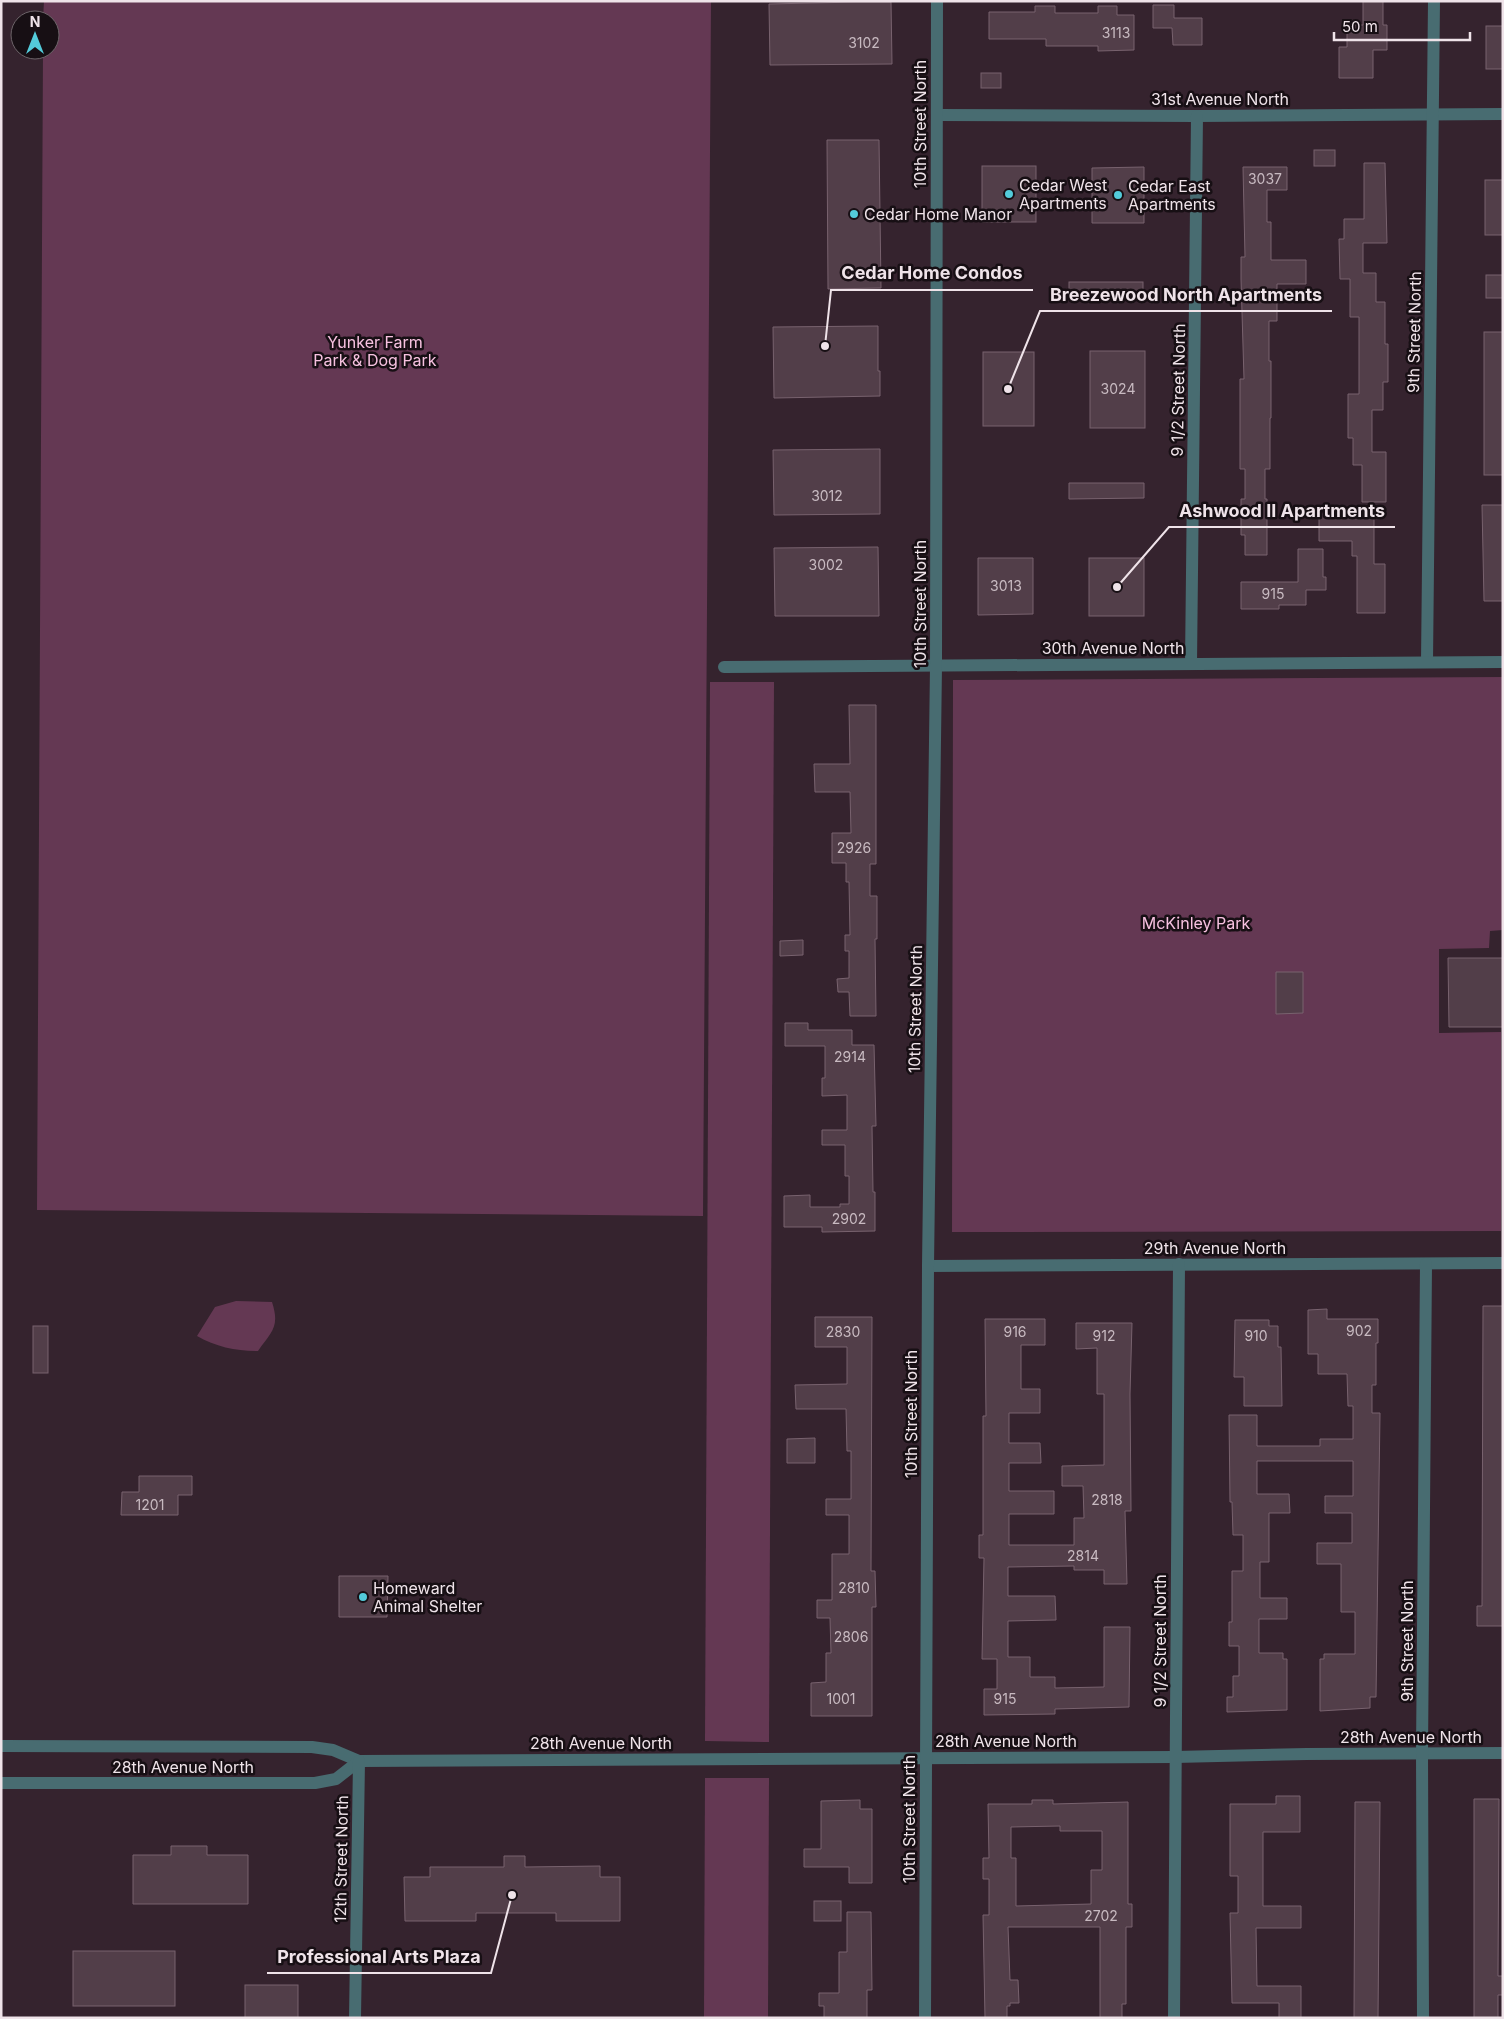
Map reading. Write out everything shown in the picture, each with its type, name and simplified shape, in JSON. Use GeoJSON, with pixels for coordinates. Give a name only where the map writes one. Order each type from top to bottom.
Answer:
{"type":"FeatureCollection","features":[{"type":"Feature","properties":{"kind":"street","name":"10th Street North"},"geometry":{"type":"LineString","coordinates":[[925,2018],[928,1266],[936,666],[937,1]]}},
{"type":"Feature","properties":{"kind":"street","name":"9th Street North"},"geometry":{"type":"LineString","coordinates":[[1427,662],[1434,1]]}},
{"type":"Feature","properties":{"kind":"street","name":"31st Avenue North"},"geometry":{"type":"LineString","coordinates":[[937,115],[1503,114]]}},
{"type":"Feature","properties":{"kind":"street","name":"9 1/2 Street North"},"geometry":{"type":"LineString","coordinates":[[1191,664],[1197,116]]}},
{"type":"Feature","properties":{"kind":"street","name":"30th Avenue North"},"geometry":{"type":"LineString","coordinates":[[724,667],[1503,662]]}},
{"type":"Feature","properties":{"kind":"street","name":"29th Avenue North"},"geometry":{"type":"LineString","coordinates":[[928,1266],[1503,1263]]}},
{"type":"Feature","properties":{"kind":"street","name":"9 1/2 Street North"},"geometry":{"type":"LineString","coordinates":[[1174,2018],[1179,1264]]}},
{"type":"Feature","properties":{"kind":"street","name":"9th Street North"},"geometry":{"type":"LineString","coordinates":[[1423,2018],[1422,1754],[1426,1264]]}},
{"type":"Feature","properties":{"kind":"street","name":"28th Avenue North"},"geometry":{"type":"LineString","coordinates":[[1,1746],[312,1747],[333,1750],[359,1761],[1176,1757],[1503,1753]]}},
{"type":"Feature","properties":{"kind":"street","name":"28th Avenue North"},"geometry":{"type":"LineString","coordinates":[[1,1783],[315,1783],[336,1779],[359,1761]]}},
{"type":"Feature","properties":{"kind":"street","name":"12th Street North"},"geometry":{"type":"LineString","coordinates":[[355,2018],[359,1761]]}},
{"type":"Feature","properties":{"kind":"green space","name":"Yunker Farm Park & Dog Park"},"geometry":{"type":"Polygon","coordinates":[[[44,1],[711,1],[703,1216],[37,1210],[43,60],[60,60],[60,10],[44,10],[44,1]]]}},
{"type":"Feature","properties":{"kind":"green space","name":"McKinley Park"},"geometry":{"type":"Polygon","coordinates":[[[1503,677],[1503,930],[1490,931],[1489,948],[1439,949],[1439,1033],[1501,1032],[1501,1231],[952,1232],[953,680],[1503,677]]]}},
{"type":"Feature","properties":{"kind":"green space"},"geometry":{"type":"Polygon","coordinates":[[[710,682],[774,682],[769,1742],[705,1741],[710,682]]]}},
{"type":"Feature","properties":{"kind":"green space"},"geometry":{"type":"Polygon","coordinates":[[[236,1301],[272,1302],[275,1323],[271,1333],[258,1351],[226,1348],[197,1336],[215,1307],[236,1301]]]}},
{"type":"Feature","properties":{"kind":"green space"},"geometry":{"type":"Polygon","coordinates":[[[705,1778],[769,1778],[768,2018],[704,2018],[705,1778]]]}},
{"type":"Feature","properties":{"kind":"building"},"geometry":{"type":"Polygon","coordinates":[[[1363,1],[1383,1],[1383,25],[1387,25],[1387,50],[1373,50],[1373,78],[1339,78],[1339,47],[1347,47],[1347,25],[1363,25],[1363,1]]]}},
{"type":"Feature","properties":{"kind":"building"},"geometry":{"type":"Polygon","coordinates":[[[891,2],[892,64],[770,65],[769,4],[891,2]]]}},
{"type":"Feature","properties":{"kind":"building"},"geometry":{"type":"Polygon","coordinates":[[[1153,5],[1174,5],[1174,18],[1202,18],[1202,45],[1173,45],[1172,28],[1153,28],[1153,5]]]}},
{"type":"Feature","properties":{"kind":"building"},"geometry":{"type":"Polygon","coordinates":[[[1035,6],[1055,6],[1055,13],[1098,13],[1098,6],[1117,6],[1117,15],[1134,15],[1134,50],[1098,51],[1098,46],[1046,46],[1046,39],[989,39],[989,12],[1035,12],[1035,6]]]}},
{"type":"Feature","properties":{"kind":"building"},"geometry":{"type":"Polygon","coordinates":[[[1486,26],[1503,26],[1503,69],[1486,69],[1486,26]]]}},
{"type":"Feature","properties":{"kind":"building"},"geometry":{"type":"Polygon","coordinates":[[[981,73],[1001,73],[1001,88],[981,88],[981,73]]]}},
{"type":"Feature","properties":{"kind":"building","name":"Cedar Home Manor"},"geometry":{"type":"Polygon","coordinates":[[[827,140],[879,140],[881,288],[828,289],[827,140]]]}},
{"type":"Feature","properties":{"kind":"building"},"geometry":{"type":"Polygon","coordinates":[[[1314,150],[1335,150],[1335,166],[1314,166],[1314,150]]]}},
{"type":"Feature","properties":{"kind":"building"},"geometry":{"type":"Polygon","coordinates":[[[1364,163],[1385,163],[1387,243],[1363,243],[1363,273],[1376,273],[1376,302],[1385,302],[1385,344],[1388,344],[1388,382],[1383,382],[1383,410],[1372,410],[1372,452],[1386,452],[1386,502],[1362,502],[1362,465],[1353,465],[1353,438],[1348,438],[1348,394],[1359,394],[1359,317],[1350,317],[1350,279],[1340,279],[1339,239],[1344,239],[1344,219],[1364,219],[1364,163]]]}},
{"type":"Feature","properties":{"kind":"building","name":"Cedar West Apartments"},"geometry":{"type":"Polygon","coordinates":[[[982,166],[1036,166],[1036,222],[982,222],[982,166]]]}},
{"type":"Feature","properties":{"kind":"building","name":"Cedar East Apartments"},"geometry":{"type":"Polygon","coordinates":[[[1144,167],[1144,223],[1092,223],[1092,168],[1144,167]]]}},
{"type":"Feature","properties":{"kind":"building"},"geometry":{"type":"Polygon","coordinates":[[[1243,167],[1287,167],[1287,190],[1267,190],[1267,222],[1271,222],[1271,260],[1306,260],[1306,284],[1277,284],[1277,321],[1269,321],[1271,418],[1270,469],[1265,469],[1267,555],[1245,555],[1245,535],[1241,535],[1241,499],[1245,499],[1245,469],[1240,469],[1240,379],[1244,379],[1241,279],[1241,257],[1245,257],[1243,167]]]}},
{"type":"Feature","properties":{"kind":"building"},"geometry":{"type":"Polygon","coordinates":[[[1485,180],[1503,180],[1503,235],[1485,235],[1485,180]]]}},
{"type":"Feature","properties":{"kind":"building"},"geometry":{"type":"Polygon","coordinates":[[[1486,275],[1503,275],[1503,298],[1486,298],[1486,275]]]}},
{"type":"Feature","properties":{"kind":"building"},"geometry":{"type":"Polygon","coordinates":[[[1069,282],[1143,282],[1143,298],[1069,298],[1069,282]]]}},
{"type":"Feature","properties":{"kind":"building"},"geometry":{"type":"Polygon","coordinates":[[[878,326],[880,396],[774,398],[773,327],[878,326]]]}},
{"type":"Feature","properties":{"kind":"building"},"geometry":{"type":"Polygon","coordinates":[[[1484,332],[1503,332],[1503,475],[1484,475],[1484,332]]]}},
{"type":"Feature","properties":{"kind":"building"},"geometry":{"type":"Polygon","coordinates":[[[1090,351],[1145,351],[1145,428],[1090,428],[1090,351]]]}},
{"type":"Feature","properties":{"kind":"building"},"geometry":{"type":"Polygon","coordinates":[[[983,352],[1034,352],[1034,426],[983,426],[983,352]]]}},
{"type":"Feature","properties":{"kind":"building"},"geometry":{"type":"Polygon","coordinates":[[[880,449],[880,514],[774,515],[773,450],[880,449]]]}},
{"type":"Feature","properties":{"kind":"building"},"geometry":{"type":"Polygon","coordinates":[[[1069,483],[1144,483],[1144,498],[1069,499],[1069,483]]]}},
{"type":"Feature","properties":{"kind":"building"},"geometry":{"type":"Polygon","coordinates":[[[1482,505],[1503,505],[1503,601],[1484,601],[1482,505]]]}},
{"type":"Feature","properties":{"kind":"building"},"geometry":{"type":"Polygon","coordinates":[[[1348,510],[1374,510],[1374,564],[1385,564],[1385,613],[1357,613],[1357,556],[1352,556],[1352,541],[1319,541],[1319,514],[1348,514],[1348,510]]]}},
{"type":"Feature","properties":{"kind":"building"},"geometry":{"type":"Polygon","coordinates":[[[878,547],[879,616],[775,616],[774,548],[878,547]]]}},
{"type":"Feature","properties":{"kind":"building"},"geometry":{"type":"Polygon","coordinates":[[[1298,549],[1323,549],[1323,577],[1326,577],[1326,590],[1306,590],[1306,605],[1279,605],[1279,609],[1241,609],[1241,582],[1298,582],[1298,549]]]}},
{"type":"Feature","properties":{"kind":"building"},"geometry":{"type":"Polygon","coordinates":[[[978,558],[1033,558],[1033,614],[978,615],[978,558]]]}},
{"type":"Feature","properties":{"kind":"building"},"geometry":{"type":"Polygon","coordinates":[[[1089,558],[1144,558],[1144,616],[1089,616],[1089,558]]]}},
{"type":"Feature","properties":{"kind":"building"},"geometry":{"type":"Polygon","coordinates":[[[849,705],[876,705],[876,864],[870,864],[870,896],[877,896],[877,939],[875,939],[876,1016],[850,1016],[849,992],[838,992],[837,979],[849,978],[849,951],[845,951],[845,935],[850,935],[849,882],[846,882],[846,863],[832,863],[832,833],[851,833],[850,792],[815,792],[814,764],[850,764],[849,705]]]}},
{"type":"Feature","properties":{"kind":"building"},"geometry":{"type":"Polygon","coordinates":[[[803,940],[803,955],[780,956],[780,941],[803,940]]]}},
{"type":"Feature","properties":{"kind":"building"},"geometry":{"type":"Polygon","coordinates":[[[1448,958],[1503,958],[1503,1027],[1449,1027],[1448,958]]]}},
{"type":"Feature","properties":{"kind":"building"},"geometry":{"type":"Polygon","coordinates":[[[1276,972],[1303,972],[1303,1013],[1276,1014],[1276,972]]]}},
{"type":"Feature","properties":{"kind":"building"},"geometry":{"type":"Polygon","coordinates":[[[785,1023],[808,1023],[808,1030],[852,1030],[852,1045],[874,1045],[876,1126],[872,1126],[875,1231],[822,1232],[822,1227],[784,1227],[784,1196],[810,1195],[810,1207],[840,1207],[840,1204],[849,1204],[849,1176],[845,1176],[845,1145],[822,1145],[822,1130],[847,1130],[847,1095],[822,1096],[822,1078],[825,1078],[825,1046],[785,1046],[785,1023]]]}},
{"type":"Feature","properties":{"kind":"building"},"geometry":{"type":"Polygon","coordinates":[[[1483,1306],[1503,1306],[1503,1626],[1477,1626],[1477,1606],[1482,1606],[1483,1306]]]}},
{"type":"Feature","properties":{"kind":"building"},"geometry":{"type":"Polygon","coordinates":[[[1327,1309],[1327,1319],[1378,1319],[1376,1385],[1372,1385],[1372,1413],[1380,1413],[1376,1697],[1370,1697],[1370,1708],[1320,1711],[1320,1659],[1324,1659],[1324,1654],[1355,1654],[1355,1612],[1341,1612],[1341,1564],[1317,1564],[1317,1543],[1352,1543],[1352,1513],[1325,1513],[1325,1496],[1353,1496],[1353,1461],[1257,1461],[1257,1494],[1289,1494],[1290,1513],[1269,1513],[1269,1562],[1260,1562],[1260,1598],[1287,1598],[1287,1619],[1259,1619],[1259,1653],[1283,1653],[1283,1659],[1287,1659],[1287,1710],[1227,1712],[1227,1697],[1233,1697],[1233,1676],[1239,1676],[1239,1646],[1229,1646],[1229,1622],[1232,1622],[1232,1571],[1243,1571],[1243,1535],[1233,1535],[1232,1502],[1230,1502],[1229,1415],[1257,1415],[1257,1446],[1320,1446],[1320,1439],[1353,1439],[1353,1406],[1348,1406],[1347,1374],[1318,1374],[1318,1354],[1308,1354],[1308,1310],[1327,1309]]]}},
{"type":"Feature","properties":{"kind":"building"},"geometry":{"type":"Polygon","coordinates":[[[815,1317],[872,1317],[871,1571],[875,1571],[876,1607],[872,1607],[872,1716],[811,1716],[811,1683],[826,1682],[826,1653],[831,1653],[830,1618],[817,1618],[817,1600],[832,1600],[832,1554],[849,1554],[849,1515],[826,1515],[826,1499],[851,1499],[851,1451],[847,1451],[846,1409],[796,1409],[795,1385],[847,1384],[847,1347],[815,1347],[815,1317]]]}},
{"type":"Feature","properties":{"kind":"building"},"geometry":{"type":"Polygon","coordinates":[[[985,1319],[1045,1319],[1045,1345],[1021,1345],[1021,1389],[1040,1389],[1040,1413],[1009,1413],[1009,1443],[1040,1443],[1041,1463],[1009,1463],[1009,1491],[1054,1491],[1054,1514],[1009,1514],[1009,1545],[1074,1545],[1074,1518],[1084,1518],[1083,1486],[1062,1486],[1062,1466],[1104,1465],[1104,1394],[1097,1394],[1097,1348],[1076,1349],[1076,1323],[1132,1323],[1130,1394],[1131,1511],[1125,1511],[1127,1584],[1104,1584],[1104,1570],[1074,1570],[1074,1566],[1008,1567],[1008,1596],[1055,1596],[1056,1620],[1008,1621],[1008,1657],[1030,1657],[1030,1677],[1055,1677],[1055,1688],[1104,1687],[1104,1627],[1130,1627],[1129,1707],[1055,1709],[1055,1714],[984,1715],[984,1689],[997,1689],[997,1659],[982,1659],[984,1558],[979,1558],[979,1535],[983,1535],[983,1416],[986,1416],[985,1319]]]}},
{"type":"Feature","properties":{"kind":"building"},"geometry":{"type":"Polygon","coordinates":[[[1235,1320],[1269,1320],[1269,1326],[1278,1326],[1278,1347],[1281,1347],[1282,1406],[1244,1406],[1244,1377],[1234,1377],[1235,1320]]]}},
{"type":"Feature","properties":{"kind":"building"},"geometry":{"type":"Polygon","coordinates":[[[33,1326],[48,1326],[48,1373],[33,1373],[33,1326]]]}},
{"type":"Feature","properties":{"kind":"building"},"geometry":{"type":"Polygon","coordinates":[[[815,1438],[815,1463],[787,1463],[787,1439],[815,1438]]]}},
{"type":"Feature","properties":{"kind":"building"},"geometry":{"type":"Polygon","coordinates":[[[139,1476],[192,1476],[192,1495],[178,1495],[178,1515],[121,1515],[122,1492],[139,1492],[139,1476]]]}},
{"type":"Feature","properties":{"kind":"building","name":"Homeward Animal Shelter"},"geometry":{"type":"Polygon","coordinates":[[[339,1576],[388,1576],[387,1617],[339,1617],[339,1576]]]}},
{"type":"Feature","properties":{"kind":"building"},"geometry":{"type":"Polygon","coordinates":[[[1276,1796],[1300,1796],[1300,1832],[1263,1832],[1263,1906],[1301,1906],[1301,1928],[1256,1928],[1257,1986],[1301,1986],[1301,2018],[1279,2018],[1279,2003],[1232,2003],[1230,1913],[1238,1913],[1238,1876],[1230,1876],[1230,1804],[1276,1804],[1276,1796]]]}},
{"type":"Feature","properties":{"kind":"building"},"geometry":{"type":"Polygon","coordinates":[[[1474,1799],[1499,1799],[1498,1976],[1503,1976],[1503,1995],[1498,1995],[1498,2018],[1474,2018],[1474,1799]]]}},
{"type":"Feature","properties":{"kind":"building"},"geometry":{"type":"Polygon","coordinates":[[[860,1800],[860,1809],[872,1809],[872,1883],[849,1883],[849,1867],[804,1867],[804,1849],[821,1849],[821,1801],[860,1800]]]}},
{"type":"Feature","properties":{"kind":"building"},"geometry":{"type":"Polygon","coordinates":[[[1032,1800],[1053,1800],[1053,1804],[1128,1802],[1128,1904],[1132,1904],[1132,1927],[1126,1927],[1126,2004],[1122,2004],[1122,2018],[1100,2018],[1100,1927],[1008,1927],[1010,1980],[1018,1980],[1019,2003],[1010,2003],[1010,2006],[1007,2006],[1007,2018],[985,2018],[983,1915],[989,1915],[989,1879],[983,1879],[983,1858],[989,1858],[988,1804],[1032,1804],[1032,1800]],[[1060,1826],[1011,1827],[1011,1858],[1016,1858],[1016,1906],[1091,1904],[1091,1870],[1102,1870],[1102,1831],[1060,1831],[1060,1826]]]}},
{"type":"Feature","properties":{"kind":"building"},"geometry":{"type":"Polygon","coordinates":[[[1355,1802],[1380,1802],[1378,2018],[1354,2018],[1355,1802]]]}},
{"type":"Feature","properties":{"kind":"building"},"geometry":{"type":"Polygon","coordinates":[[[171,1846],[207,1846],[207,1855],[248,1855],[248,1904],[133,1904],[133,1855],[171,1855],[171,1846]]]}},
{"type":"Feature","properties":{"kind":"building"},"geometry":{"type":"Polygon","coordinates":[[[504,1856],[525,1856],[525,1867],[600,1866],[600,1877],[620,1877],[620,1921],[556,1921],[556,1913],[476,1913],[476,1921],[405,1921],[404,1877],[430,1877],[430,1867],[504,1867],[504,1856]]]}},
{"type":"Feature","properties":{"kind":"building"},"geometry":{"type":"Polygon","coordinates":[[[814,1901],[841,1901],[841,1921],[814,1921],[814,1901]]]}},
{"type":"Feature","properties":{"kind":"building"},"geometry":{"type":"Polygon","coordinates":[[[847,1912],[871,1912],[872,1990],[867,1990],[867,2018],[824,2018],[824,2006],[819,2006],[819,1993],[839,1993],[839,1952],[847,1952],[847,1912]]]}},
{"type":"Feature","properties":{"kind":"building"},"geometry":{"type":"Polygon","coordinates":[[[73,1951],[175,1951],[175,2006],[73,2006],[73,1951]]]}},
{"type":"Feature","properties":{"kind":"building"},"geometry":{"type":"Polygon","coordinates":[[[245,1985],[298,1985],[298,2018],[245,2018],[245,1985]]]}},
{"type":"Feature","properties":{"kind":"place","name":"Cedar West Apartments"},"geometry":{"type":"Point","coordinates":[1009,194]}},
{"type":"Feature","properties":{"kind":"place","name":"Cedar East Apartments"},"geometry":{"type":"Point","coordinates":[1118,195]}},
{"type":"Feature","properties":{"kind":"place","name":"Cedar Home Manor"},"geometry":{"type":"Point","coordinates":[854,214]}},
{"type":"Feature","properties":{"kind":"place","name":"Cedar Home Condos"},"geometry":{"type":"Point","coordinates":[825,346]}},
{"type":"Feature","properties":{"kind":"place","name":"Breezewood North Apartments"},"geometry":{"type":"Point","coordinates":[1008,389]}},
{"type":"Feature","properties":{"kind":"place","name":"Ashwood II Apartments"},"geometry":{"type":"Point","coordinates":[1117,587]}},
{"type":"Feature","properties":{"kind":"place","name":"Homeward Animal Shelter"},"geometry":{"type":"Point","coordinates":[363,1597]}},
{"type":"Feature","properties":{"kind":"place","name":"Professional Arts Plaza"},"geometry":{"type":"Point","coordinates":[512,1895]}}]}
